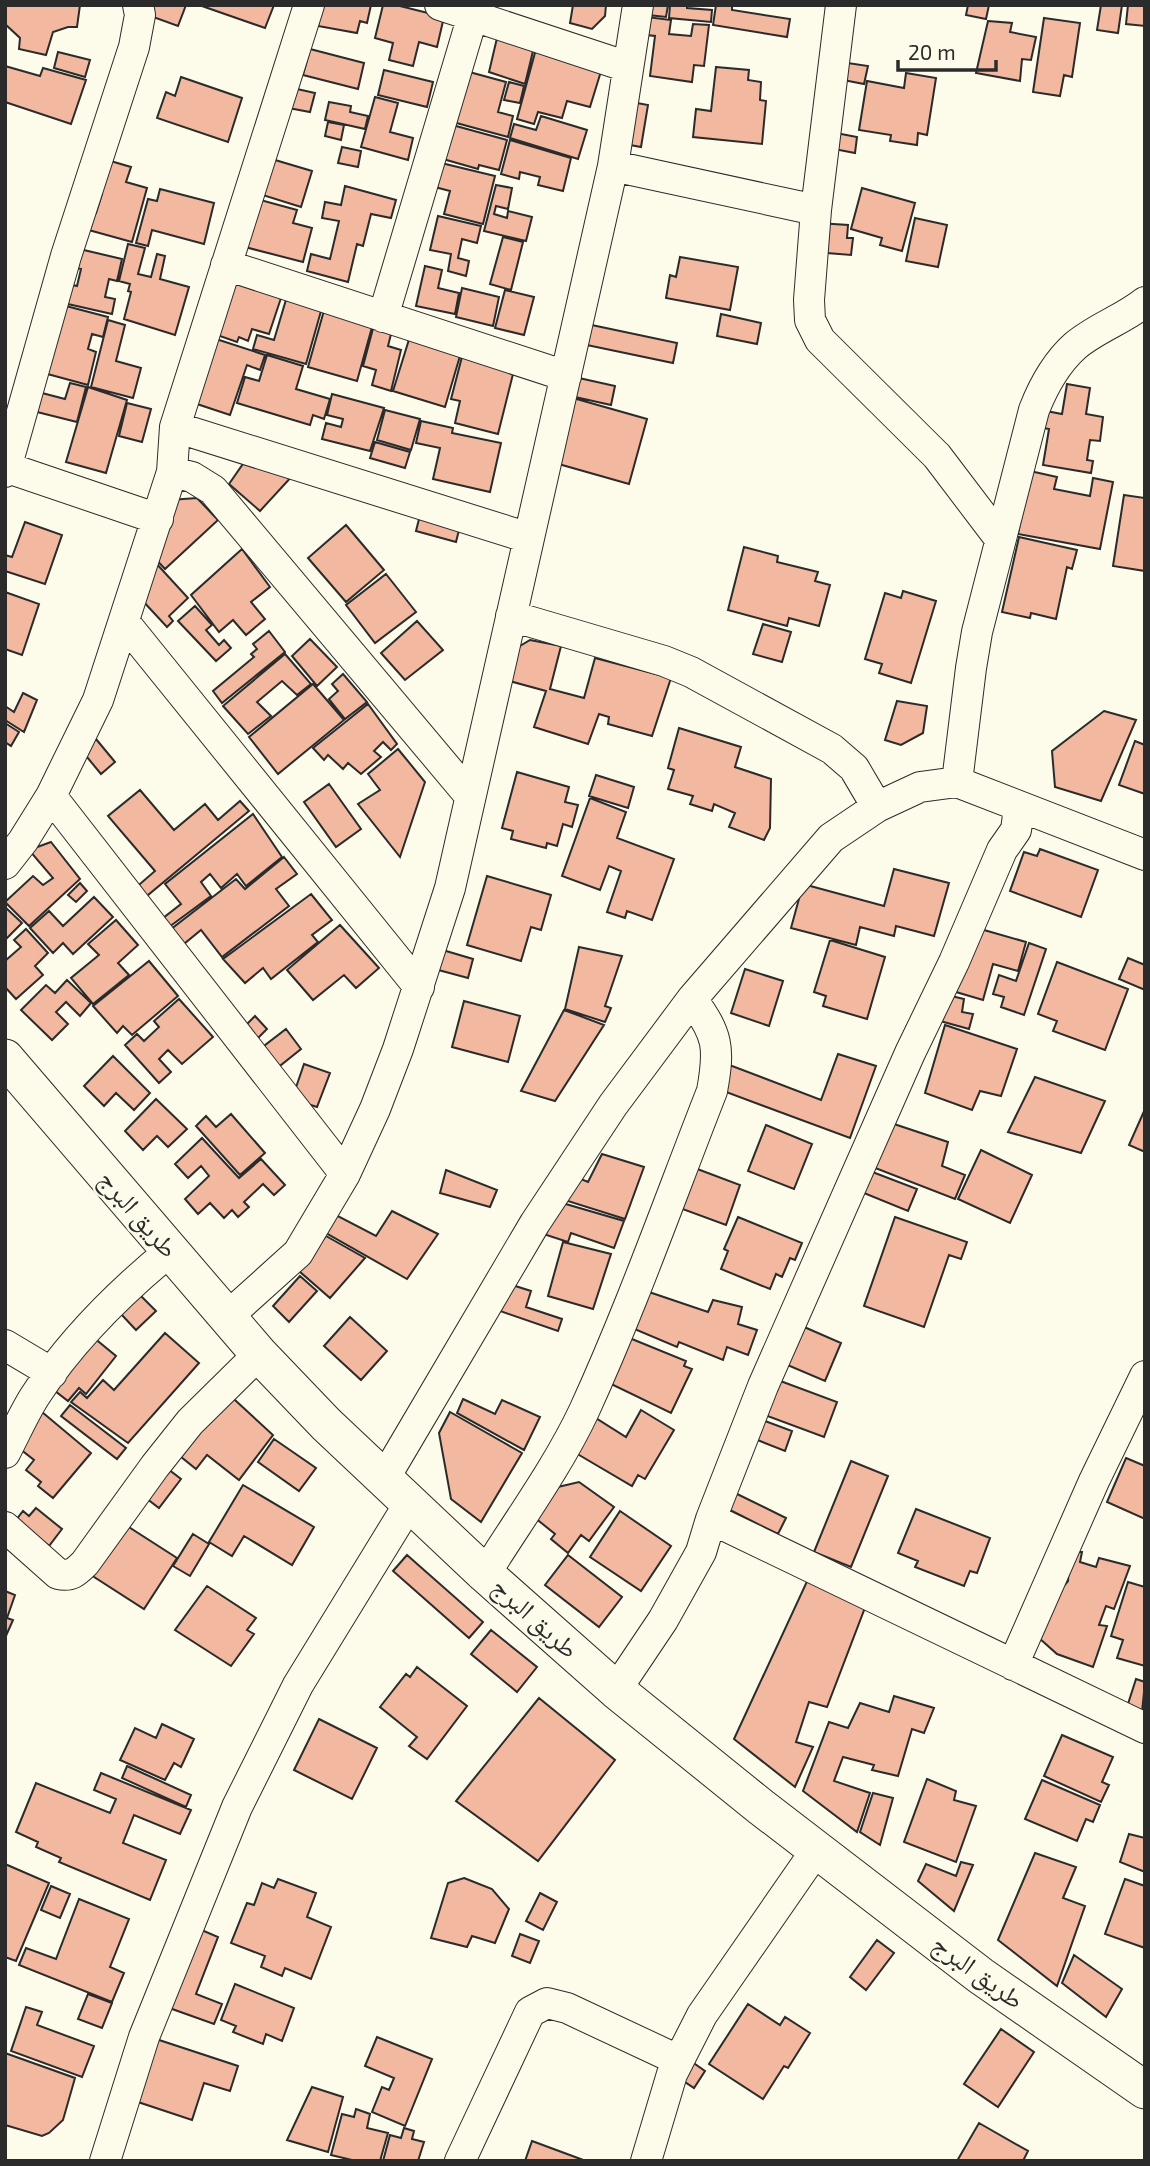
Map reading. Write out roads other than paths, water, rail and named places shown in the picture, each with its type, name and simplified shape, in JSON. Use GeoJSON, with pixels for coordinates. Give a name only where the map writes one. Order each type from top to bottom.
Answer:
{"type":"FeatureCollection","features":[{"type":"Feature","properties":{"kind":"street"},"geometry":{"type":"LineString","coordinates":[[138,5],[140,15],[134,47],[65,256],[6,469],[158,519]]}},
{"type":"Feature","properties":{"kind":"street"},"geometry":{"type":"LineString","coordinates":[[5,864],[51,796],[98,700],[172,472],[174,427],[309,5]]}},
{"type":"Feature","properties":{"kind":"street"},"geometry":{"type":"LineString","coordinates":[[440,5],[628,66]]}},
{"type":"Feature","properties":{"kind":"street"},"geometry":{"type":"LineString","coordinates":[[227,1317],[298,1253],[345,1174],[375,1110],[419,987],[450,888],[613,166],[638,5]]}},
{"type":"Feature","properties":{"kind":"street"},"geometry":{"type":"LineString","coordinates":[[841,5],[816,209],[810,320],[820,340],[937,456],[1000,539]]}},
{"type":"Feature","properties":{"kind":"street"},"geometry":{"type":"LineString","coordinates":[[383,317],[472,16]]}},
{"type":"Feature","properties":{"kind":"street"},"geometry":{"type":"LineString","coordinates":[[613,166],[816,209]]}},
{"type":"Feature","properties":{"kind":"street"},"geometry":{"type":"LineString","coordinates":[[226,265],[566,376]]}},
{"type":"Feature","properties":{"kind":"street"},"geometry":{"type":"LineString","coordinates":[[957,782],[971,668],[1000,539],[1042,388],[1074,347],[1145,302]]}},
{"type":"Feature","properties":{"kind":"street"},"geometry":{"type":"LineString","coordinates":[[174,427],[528,538]]}},
{"type":"Feature","properties":{"kind":"street"},"geometry":{"type":"LineString","coordinates":[[172,472],[192,477],[213,491],[470,796]]}},
{"type":"Feature","properties":{"kind":"street"},"geometry":{"type":"LineString","coordinates":[[511,616],[664,661],[714,684],[832,749],[854,768],[877,807]]}},
{"type":"Feature","properties":{"kind":"street"},"geometry":{"type":"LineString","coordinates":[[125,623],[419,987]]}},
{"type":"Feature","properties":{"kind":"street"},"geometry":{"type":"LineString","coordinates":[[105,2161],[144,2037],[237,1807],[298,1685],[534,1223],[631,1079],[692,999],[831,838],[877,807],[920,788],[957,782],[1145,855]]}},
{"type":"Feature","properties":{"kind":"street"},"geometry":{"type":"LineString","coordinates":[[51,796],[345,1174]]}},
{"type":"Feature","properties":{"kind":"street"},"geometry":{"type":"LineString","coordinates":[[616,1690],[686,1581],[701,1552],[711,1519],[763,1386],[904,1065],[954,962],[1002,850],[1016,830],[1019,808]]}},
{"type":"Feature","properties":{"kind":"street"},"geometry":{"type":"LineString","coordinates":[[485,1574],[583,1413],[630,1304],[712,1091],[716,1044],[709,1023],[692,999]]}},
{"type":"Feature","properties":{"kind":"street","name":"طريق البرج"},"geometry":{"type":"LineString","coordinates":[[5,1059],[259,1354],[326,1424],[485,1574],[616,1690],[697,1757],[959,1959],[1145,2090]]}},
{"type":"Feature","properties":{"kind":"street"},"geometry":{"type":"LineString","coordinates":[[5,1453],[34,1396],[71,1346],[133,1282],[170,1251]]}},
{"type":"Feature","properties":{"kind":"street"},"geometry":{"type":"LineString","coordinates":[[5,1345],[52,1373]]}},
{"type":"Feature","properties":{"kind":"street"},"geometry":{"type":"LineString","coordinates":[[5,1527],[58,1574],[65,1576],[75,1573],[190,1422],[259,1354]]}},
{"type":"Feature","properties":{"kind":"street"},"geometry":{"type":"LineString","coordinates":[[1013,1665],[1084,1503],[1145,1376]]}},
{"type":"Feature","properties":{"kind":"street"},"geometry":{"type":"LineString","coordinates":[[711,1519],[1145,1728]]}},
{"type":"Feature","properties":{"kind":"street"},"geometry":{"type":"LineString","coordinates":[[646,2161],[672,2074],[702,2015],[817,1849]]}},
{"type":"Feature","properties":{"kind":"street"},"geometry":{"type":"LineString","coordinates":[[460,2161],[530,2012],[547,2003],[566,2008],[678,2060]]}}]}
